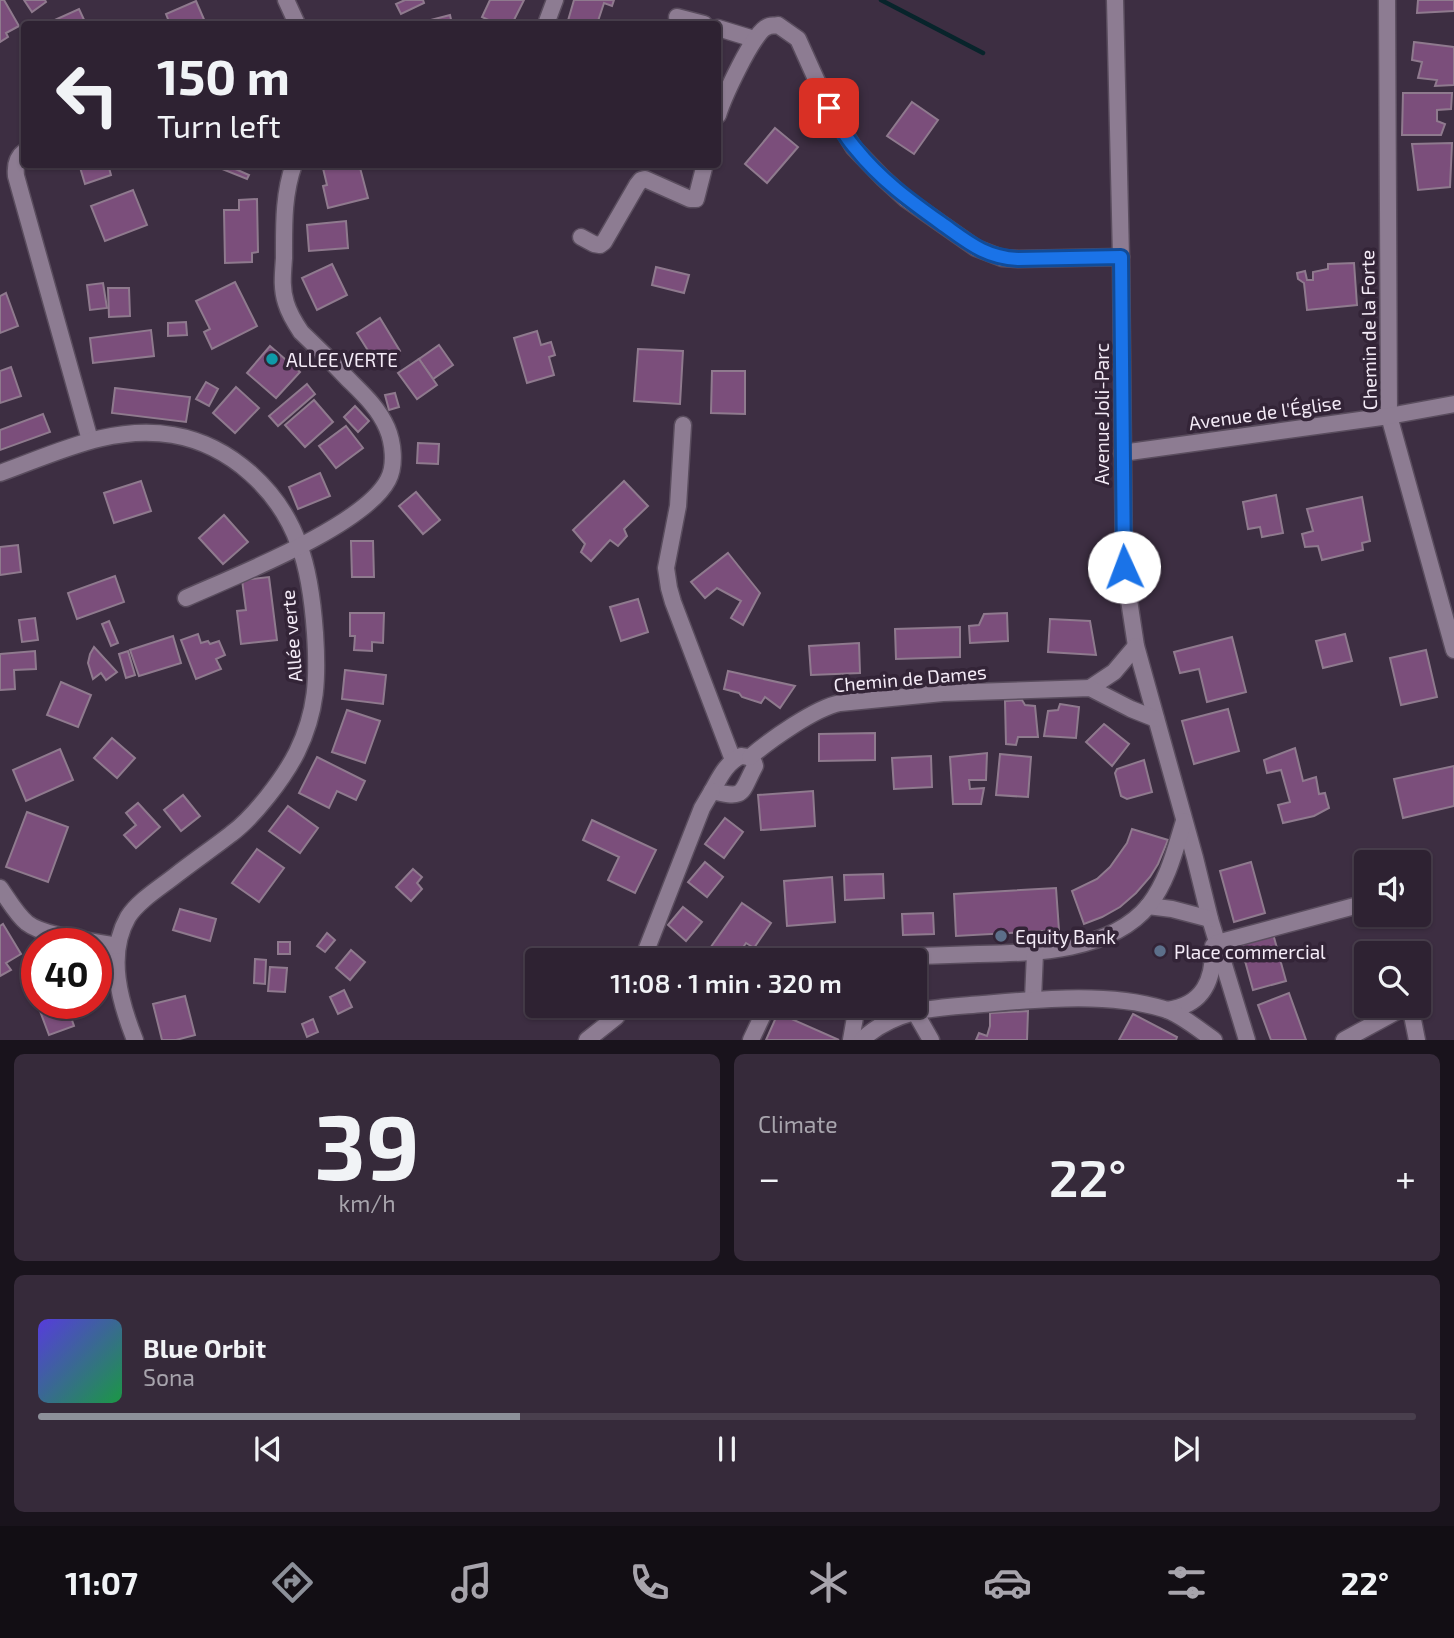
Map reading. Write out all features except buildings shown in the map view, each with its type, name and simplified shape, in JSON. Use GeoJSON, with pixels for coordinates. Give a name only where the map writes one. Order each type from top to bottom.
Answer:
{"type":"FeatureCollection","features":[{"type":"Feature","properties":{"kind":"street"},"geometry":{"type":"LineString","coordinates":[[286,0],[293,21]]}},
{"type":"Feature","properties":{"kind":"street"},"geometry":{"type":"LineString","coordinates":[[547,21],[555,0]]}},
{"type":"Feature","properties":{"kind":"street","name":"Avenue Joli-Parc"},"geometry":{"type":"LineString","coordinates":[[1115,0],[1121,257],[1123,553],[1136,646],[1213,930]]}},
{"type":"Feature","properties":{"kind":"street","name":"Chemin de la Forte"},"geometry":{"type":"LineString","coordinates":[[1387,0],[1389,416],[1454,650]]}},
{"type":"Feature","properties":{"kind":"street"},"geometry":{"type":"LineString","coordinates":[[677,17],[692,21]]}},
{"type":"Feature","properties":{"kind":"street"},"geometry":{"type":"LineString","coordinates":[[721,106],[754,39],[765,27],[778,25],[798,39],[829,108],[854,148],[906,199],[976,248],[1002,258],[1018,259],[1121,257]]}},
{"type":"Feature","properties":{"kind":"street"},"geometry":{"type":"LineString","coordinates":[[721,30],[754,39]]}},
{"type":"Feature","properties":{"kind":"street"},"geometry":{"type":"LineString","coordinates":[[21,154],[15,166],[16,176],[90,440]]}},
{"type":"Feature","properties":{"kind":"street"},"geometry":{"type":"LineString","coordinates":[[0,158],[15,166]]}},
{"type":"Feature","properties":{"kind":"street"},"geometry":{"type":"LineString","coordinates":[[186,598],[300,546],[350,517],[389,479],[393,452],[388,431],[373,404],[302,332],[285,302],[284,202],[292,168]]}},
{"type":"Feature","properties":{"kind":"street"},"geometry":{"type":"LineString","coordinates":[[581,237],[594,244],[600,245],[604,242],[641,180],[645,179],[695,199],[704,168]]}},
{"type":"Feature","properties":{"kind":"street","name":"Avenue de l'Église"},"geometry":{"type":"LineString","coordinates":[[1122,453],[1389,416],[1454,404]]}},
{"type":"Feature","properties":{"kind":"street"},"geometry":{"type":"LineString","coordinates":[[683,425],[678,506],[666,568],[667,578],[673,602],[733,760]]}},
{"type":"Feature","properties":{"kind":"street","name":"Allée verte"},"geometry":{"type":"LineString","coordinates":[[0,473],[90,440],[134,432],[173,435],[211,446],[238,463],[264,487],[284,512],[300,546],[313,602],[317,677],[312,708],[297,753],[270,793],[233,833],[147,898],[129,917],[117,946],[117,962],[121,997],[135,1040]]}},
{"type":"Feature","properties":{"kind":"street"},"geometry":{"type":"LineString","coordinates":[[1136,646],[1114,671],[1090,688],[1156,719]]}},
{"type":"Feature","properties":{"kind":"street","name":"Chemin de Dames"},"geometry":{"type":"LineString","coordinates":[[750,757],[766,743],[832,704],[943,693],[1090,688]]}},
{"type":"Feature","properties":{"kind":"street"},"geometry":{"type":"LineString","coordinates":[[647,948],[702,808],[722,771],[741,756],[750,757],[754,761],[755,766],[738,795],[712,791]]}},
{"type":"Feature","properties":{"kind":"street"},"geometry":{"type":"LineString","coordinates":[[927,956],[1035,953],[1081,944],[1114,932],[1133,921],[1162,886],[1184,821]]}},
{"type":"Feature","properties":{"kind":"street"},"geometry":{"type":"LineString","coordinates":[[0,888],[25,922],[36,928],[117,946]]}},
{"type":"Feature","properties":{"kind":"street"},"geometry":{"type":"LineString","coordinates":[[1148,906],[1172,909],[1213,930],[1354,905]]}},
{"type":"Feature","properties":{"kind":"street"},"geometry":{"type":"LineString","coordinates":[[927,1010],[1032,999],[1116,1000],[1167,1010],[1175,1009],[1191,1001],[1208,982],[1213,962],[1213,930]]}},
{"type":"Feature","properties":{"kind":"street"},"geometry":{"type":"LineString","coordinates":[[1213,930],[1247,1040]]}},
{"type":"Feature","properties":{"kind":"street"},"geometry":{"type":"LineString","coordinates":[[1032,999],[1035,953]]}},
{"type":"Feature","properties":{"kind":"street"},"geometry":{"type":"LineString","coordinates":[[1344,1040],[1404,1008],[1411,1010],[1417,1040]]}},
{"type":"Feature","properties":{"kind":"street"},"geometry":{"type":"LineString","coordinates":[[1167,1010],[1214,1040]]}},
{"type":"Feature","properties":{"kind":"street"},"geometry":{"type":"LineString","coordinates":[[587,1040],[615,1018]]}},
{"type":"Feature","properties":{"kind":"street"},"geometry":{"type":"LineString","coordinates":[[751,1040],[761,1018]]}},
{"type":"Feature","properties":{"kind":"street"},"geometry":{"type":"LineString","coordinates":[[851,1040],[855,1018]]}},
{"type":"Feature","properties":{"kind":"street"},"geometry":{"type":"LineString","coordinates":[[862,1040],[881,1026],[900,1018]]}},
{"type":"Feature","properties":{"kind":"street"},"geometry":{"type":"LineString","coordinates":[[918,1018],[931,1040]]}},
{"type":"Feature","properties":{"kind":"waterway"},"geometry":{"type":"LineString","coordinates":[[881,0],[983,53]]}},
{"type":"Feature","properties":{"kind":"place","name":"ALLEE VERTE"},"geometry":{"type":"Point","coordinates":[272,359]}},
{"type":"Feature","properties":{"kind":"place","name":"Equity Bank"},"geometry":{"type":"Point","coordinates":[1001,936]}},
{"type":"Feature","properties":{"kind":"place","name":"Place commercial"},"geometry":{"type":"Point","coordinates":[1160,951]}},
{"type":"Feature","properties":{"kind":"route"},"geometry":{"type":"LineString","coordinates":[[829,108],[854,148],[883,178],[906,199],[976,248],[1002,258],[1018,259],[1121,257],[1124,567]]}}]}
